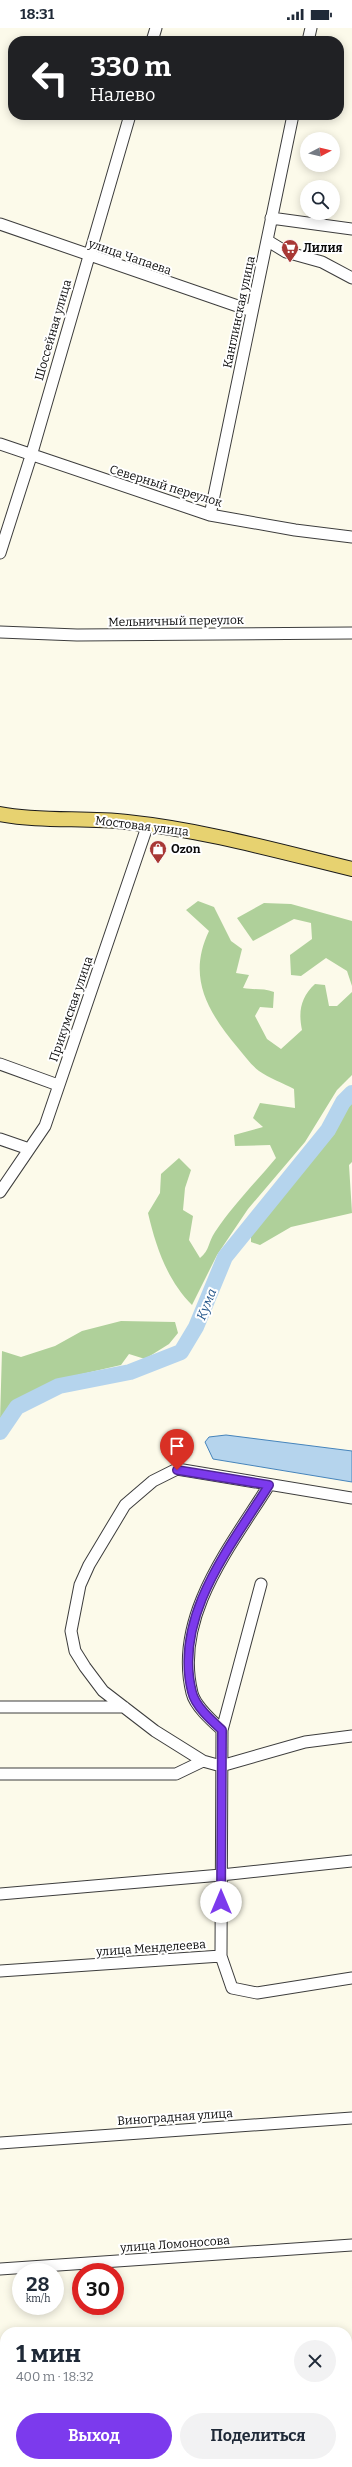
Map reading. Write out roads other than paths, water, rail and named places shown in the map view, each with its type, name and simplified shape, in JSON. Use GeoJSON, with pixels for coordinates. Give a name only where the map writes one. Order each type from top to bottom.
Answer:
{"type":"FeatureCollection","features":[{"type":"Feature","properties":{"kind":"main road","name":"Мостовая улица"},"geometry":{"type":"LineString","coordinates":[[0,814],[148,824],[261,846],[352,869]]}},
{"type":"Feature","properties":{"kind":"street","name":"Шоссейная улица"},"geometry":{"type":"LineString","coordinates":[[0,553],[31,456],[129,120]]}},
{"type":"Feature","properties":{"kind":"street","name":"Канглинская улица"},"geometry":{"type":"LineString","coordinates":[[210,515],[292,120]]}},
{"type":"Feature","properties":{"kind":"street"},"geometry":{"type":"LineString","coordinates":[[271,218],[352,230]]}},
{"type":"Feature","properties":{"kind":"street","name":"улица Чапаева"},"geometry":{"type":"LineString","coordinates":[[0,224],[88,256],[252,311]]}},
{"type":"Feature","properties":{"kind":"street"},"geometry":{"type":"LineString","coordinates":[[268,241],[286,252],[322,262],[352,278]]}},
{"type":"Feature","properties":{"kind":"street","name":"Северный переулок"},"geometry":{"type":"LineString","coordinates":[[0,444],[31,456],[210,515],[294,530],[352,537]]}},
{"type":"Feature","properties":{"kind":"street","name":"Мельничный переулок"},"geometry":{"type":"LineString","coordinates":[[0,632],[77,635],[352,633]]}},
{"type":"Feature","properties":{"kind":"street","name":"Прикумская улица"},"geometry":{"type":"LineString","coordinates":[[0,1192],[45,1126],[148,824]]}},
{"type":"Feature","properties":{"kind":"street"},"geometry":{"type":"LineString","coordinates":[[0,1064],[58,1085]]}},
{"type":"Feature","properties":{"kind":"street"},"geometry":{"type":"LineString","coordinates":[[0,1139],[29,1149]]}},
{"type":"Feature","properties":{"kind":"street"},"geometry":{"type":"LineString","coordinates":[[352,1498],[177,1470],[153,1481],[125,1505],[89,1565],[80,1584],[71,1631],[76,1651],[85,1667],[103,1691],[155,1731],[203,1761],[221,1766],[305,1742],[352,1736]]}},
{"type":"Feature","properties":{"kind":"street"},"geometry":{"type":"LineString","coordinates":[[222,1730],[208,1717],[192,1694],[188,1653],[192,1628],[213,1574],[269,1485]]}},
{"type":"Feature","properties":{"kind":"street"},"geometry":{"type":"LineString","coordinates":[[221,1956],[222,1730],[261,1584]]}},
{"type":"Feature","properties":{"kind":"street"},"geometry":{"type":"LineString","coordinates":[[0,1707],[124,1707]]}},
{"type":"Feature","properties":{"kind":"street"},"geometry":{"type":"LineString","coordinates":[[0,1774],[176,1774],[203,1761]]}},
{"type":"Feature","properties":{"kind":"street"},"geometry":{"type":"LineString","coordinates":[[0,1894],[221,1875],[352,1861]]}},
{"type":"Feature","properties":{"kind":"street","name":"улица Менделеева"},"geometry":{"type":"LineString","coordinates":[[0,1971],[221,1956],[232,1988],[257,1993],[352,1978]]}},
{"type":"Feature","properties":{"kind":"street","name":"Виноградная улица"},"geometry":{"type":"LineString","coordinates":[[0,2143],[352,2118]]}},
{"type":"Feature","properties":{"kind":"street","name":"улица Ломоносова"},"geometry":{"type":"LineString","coordinates":[[0,2269],[352,2245]]}},
{"type":"Feature","properties":{"kind":"water"},"geometry":{"type":"Polygon","coordinates":[[[226,1435],[352,1451],[352,1482],[213,1459],[205,1442],[209,1437],[226,1435]]]}},
{"type":"Feature","properties":{"kind":"waterway","name":"Кума"},"geometry":{"type":"LineString","coordinates":[[0,1432],[17,1407],[59,1386],[130,1372],[181,1352],[196,1327],[225,1257],[328,1130],[343,1102],[352,1093]]}},
{"type":"Feature","properties":{"kind":"place","name":"Лилия"},"geometry":{"type":"Point","coordinates":[290,263]}},
{"type":"Feature","properties":{"kind":"place","name":"Ozon"},"geometry":{"type":"Point","coordinates":[158,864]}}]}
